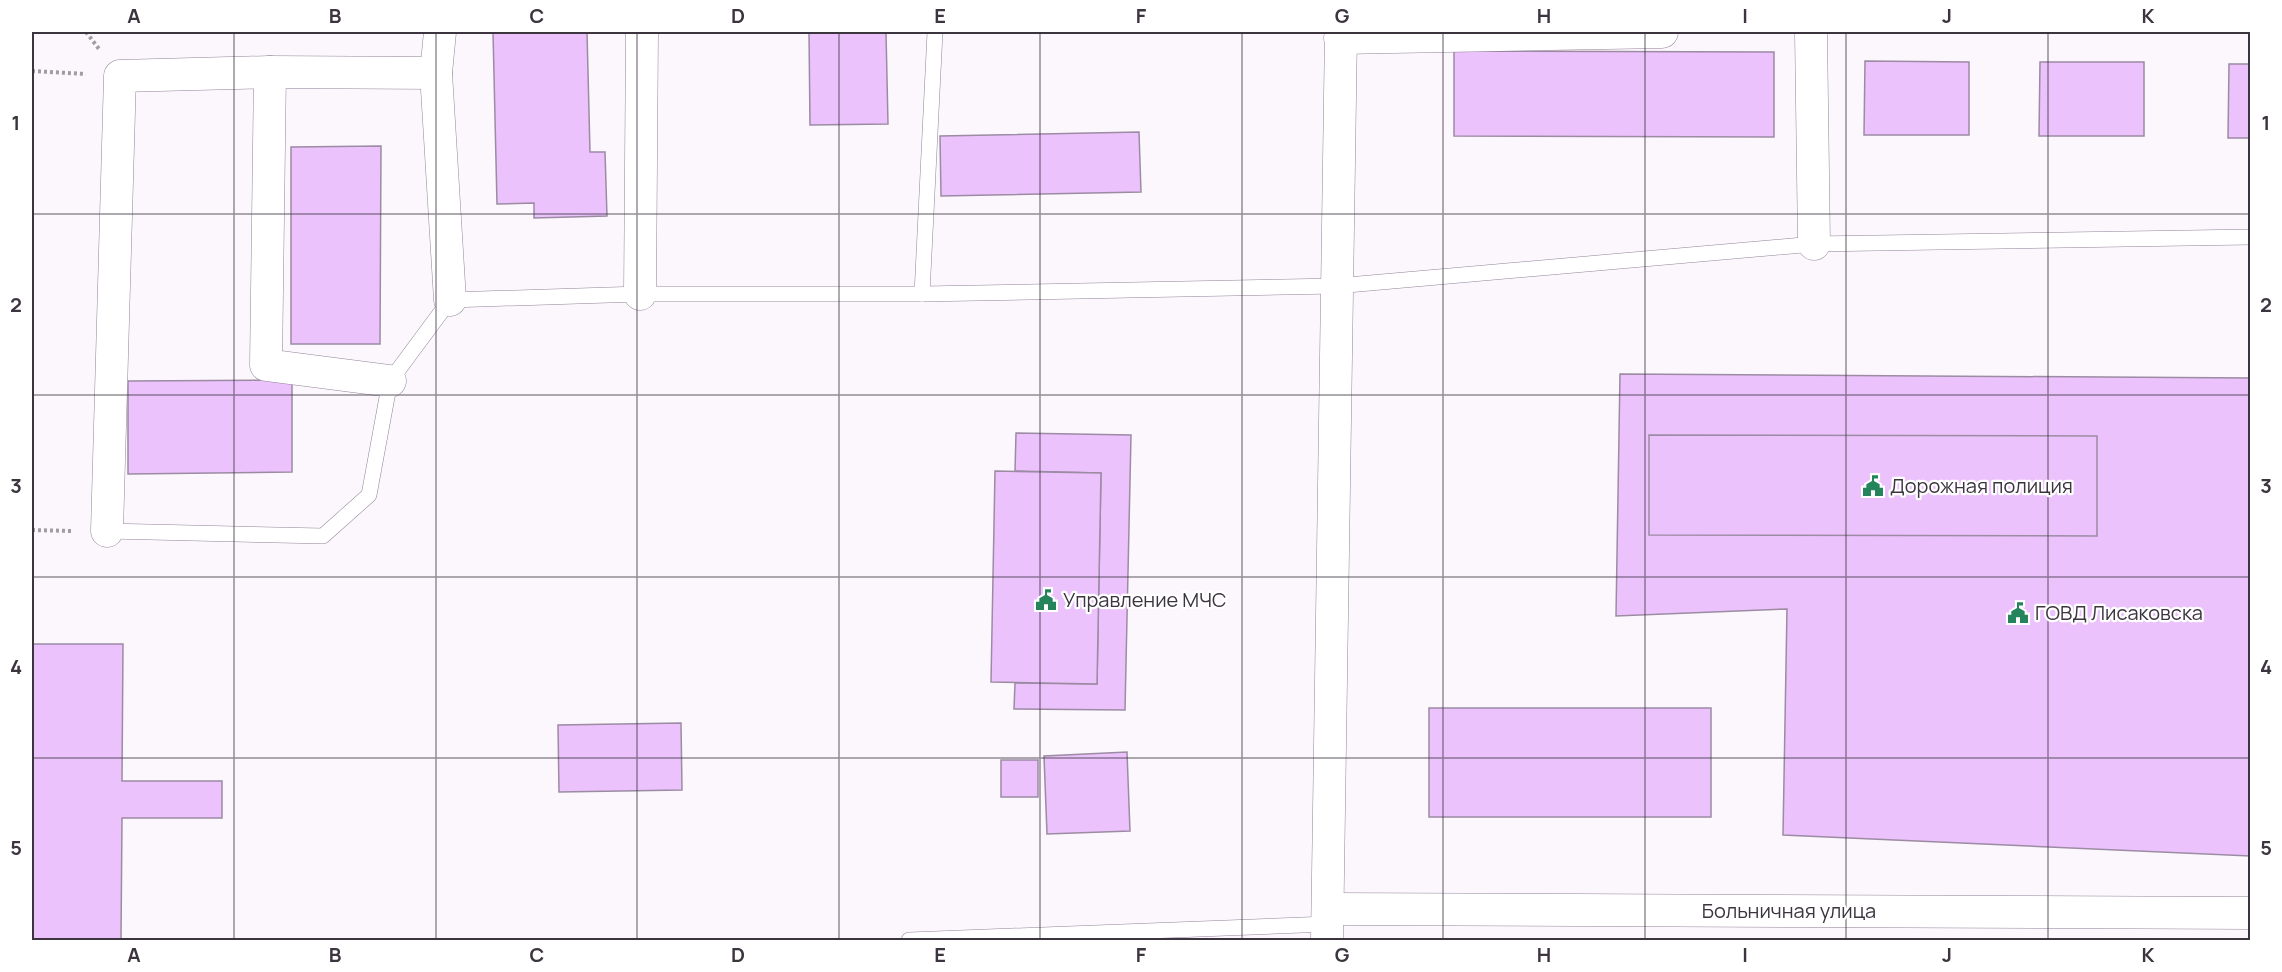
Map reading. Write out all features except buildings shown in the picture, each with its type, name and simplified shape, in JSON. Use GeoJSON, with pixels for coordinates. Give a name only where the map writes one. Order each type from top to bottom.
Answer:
{"type":"FeatureCollection","features":[{"type":"Feature","properties":{"kind":"street"},"geometry":{"type":"LineString","coordinates":[[440,32],[436,73],[450,300]]}},
{"type":"Feature","properties":{"kind":"street"},"geometry":{"type":"LineString","coordinates":[[640,294],[642,32]]}},
{"type":"Feature","properties":{"kind":"street"},"geometry":{"type":"LineString","coordinates":[[1328,925],[1340,35],[1662,32]]}},
{"type":"Feature","properties":{"kind":"street"},"geometry":{"type":"LineString","coordinates":[[1811,32],[1814,244]]}},
{"type":"Feature","properties":{"kind":"street"},"geometry":{"type":"LineString","coordinates":[[107,531],[120,76],[270,72],[436,73]]}},
{"type":"Feature","properties":{"kind":"street"},"geometry":{"type":"LineString","coordinates":[[270,72],[266,365],[390,381]]}},
{"type":"Feature","properties":{"kind":"street","name":"Больничная улица"},"geometry":{"type":"LineString","coordinates":[[1328,925],[2250,913]]}},
{"type":"Feature","properties":{"kind":"lane"},"geometry":{"type":"LineString","coordinates":[[922,294],[935,32]]}},
{"type":"Feature","properties":{"kind":"lane"},"geometry":{"type":"LineString","coordinates":[[107,531],[323,536],[369,495],[390,381],[450,300],[640,294],[922,294],[1336,286],[1814,244],[2250,237]]}},
{"type":"Feature","properties":{"kind":"lane"},"geometry":{"type":"LineString","coordinates":[[909,940],[1328,925]]}},
{"type":"Feature","properties":{"kind":"path"},"geometry":{"type":"LineString","coordinates":[[32,71],[120,76]]}},
{"type":"Feature","properties":{"kind":"place","name":"Дорожная полиция"},"geometry":{"type":"Point","coordinates":[1873,486]}},
{"type":"Feature","properties":{"kind":"place","name":"Управление МЧС"},"geometry":{"type":"Point","coordinates":[1046,600]}},
{"type":"Feature","properties":{"kind":"place","name":"ГОВД Лисаковска"},"geometry":{"type":"Point","coordinates":[2018,613]}}]}
